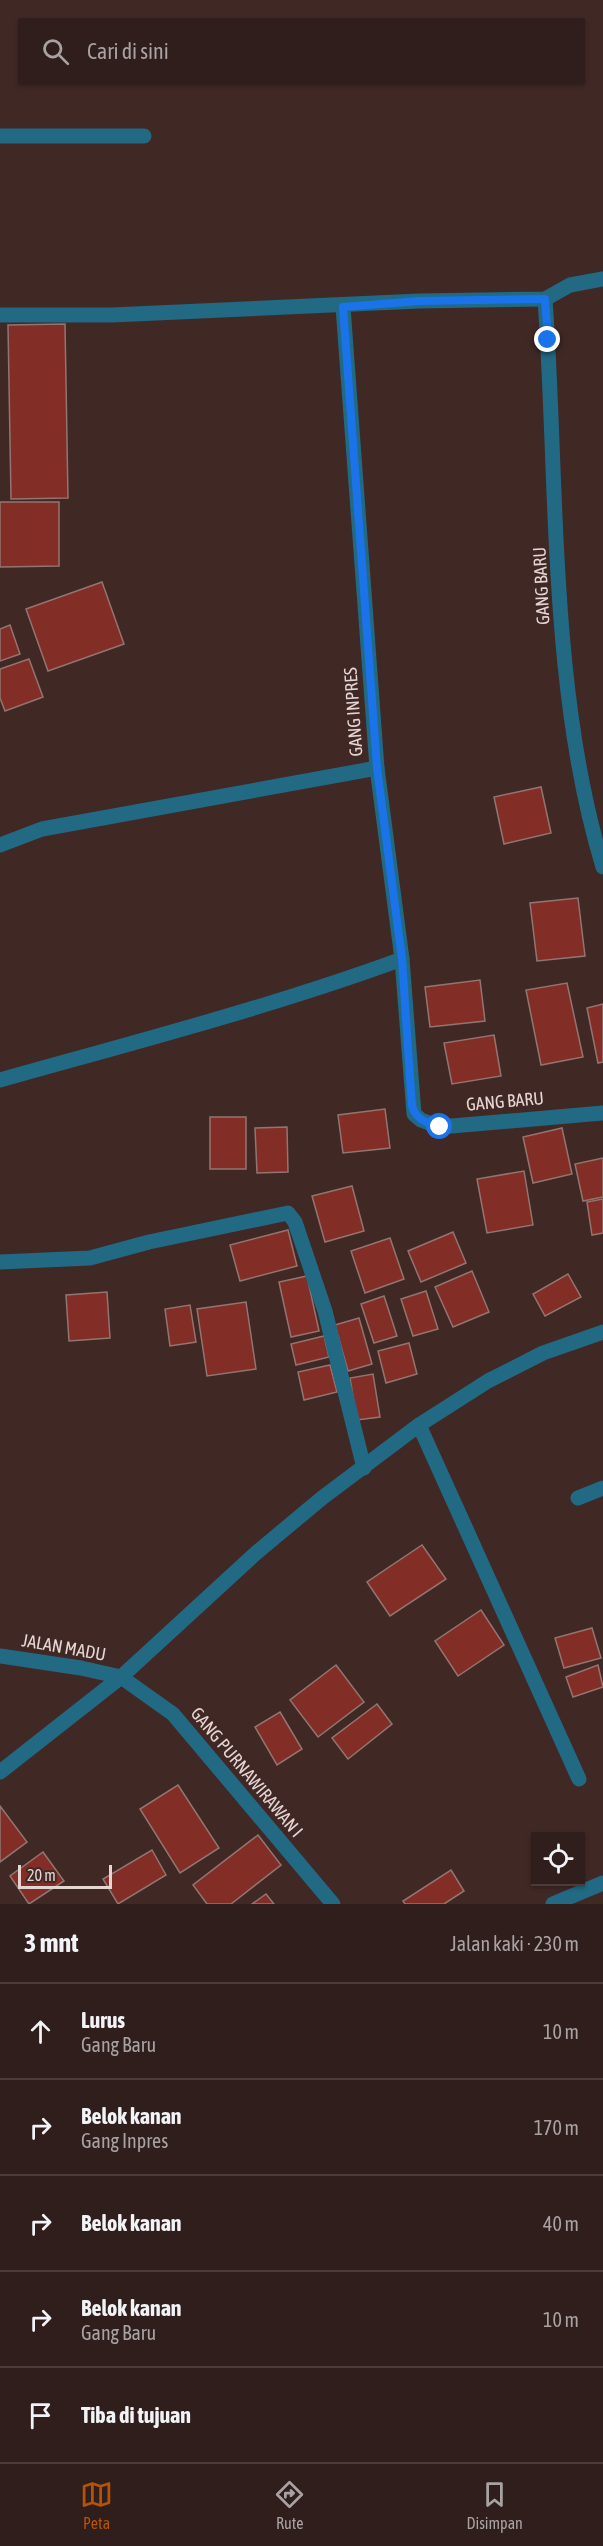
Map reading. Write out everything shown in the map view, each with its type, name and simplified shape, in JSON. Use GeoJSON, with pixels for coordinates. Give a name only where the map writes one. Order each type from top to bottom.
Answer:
{"type":"FeatureCollection","features":[{"type":"Feature","properties":{"kind":"street"},"geometry":{"type":"LineString","coordinates":[[0,136],[144,136]]}},
{"type":"Feature","properties":{"kind":"street"},"geometry":{"type":"LineString","coordinates":[[0,315],[112,315],[343,307],[419,301],[545,299],[570,285],[603,279]]}},
{"type":"Feature","properties":{"kind":"street","name":"GANG BARU"},"geometry":{"type":"LineString","coordinates":[[545,299],[562,622],[580,776],[603,867]]}},
{"type":"Feature","properties":{"kind":"street","name":"GANG INPRES"},"geometry":{"type":"LineString","coordinates":[[343,307],[377,768],[402,959],[414,1114]]}},
{"type":"Feature","properties":{"kind":"street"},"geometry":{"type":"LineString","coordinates":[[0,845],[42,829],[377,768]]}},
{"type":"Feature","properties":{"kind":"street"},"geometry":{"type":"LineString","coordinates":[[0,1080],[220,1019],[332,985],[402,959]]}},
{"type":"Feature","properties":{"kind":"street","name":"GANG BARU"},"geometry":{"type":"LineString","coordinates":[[414,1114],[427,1123],[440,1127],[603,1113]]}},
{"type":"Feature","properties":{"kind":"street"},"geometry":{"type":"LineString","coordinates":[[0,1262],[90,1258],[149,1242],[288,1213],[295,1222],[325,1311],[364,1468]]}},
{"type":"Feature","properties":{"kind":"street"},"geometry":{"type":"LineString","coordinates":[[0,1772],[121,1677],[256,1553],[419,1425],[488,1381],[543,1353],[603,1332]]}},
{"type":"Feature","properties":{"kind":"street"},"geometry":{"type":"LineString","coordinates":[[419,1425],[579,1779]]}},
{"type":"Feature","properties":{"kind":"street"},"geometry":{"type":"LineString","coordinates":[[578,1498],[603,1488]]}},
{"type":"Feature","properties":{"kind":"street","name":"JALAN MADU"},"geometry":{"type":"LineString","coordinates":[[0,1656],[81,1668],[121,1677]]}},
{"type":"Feature","properties":{"kind":"street","name":"GANG PURNAWIRAWAN I"},"geometry":{"type":"LineString","coordinates":[[121,1677],[173,1714],[333,1904]]}},
{"type":"Feature","properties":{"kind":"street"},"geometry":{"type":"LineString","coordinates":[[553,1904],[603,1883]]}},
{"type":"Feature","properties":{"kind":"building"},"geometry":{"type":"Polygon","coordinates":[[[65,324],[68,498],[11,499],[8,325],[65,324]]]}},
{"type":"Feature","properties":{"kind":"building"},"geometry":{"type":"Polygon","coordinates":[[[0,502],[59,502],[59,566],[0,567],[0,502]]]}},
{"type":"Feature","properties":{"kind":"building"},"geometry":{"type":"Polygon","coordinates":[[[102,582],[124,644],[48,671],[26,609],[102,582]]]}},
{"type":"Feature","properties":{"kind":"building"},"geometry":{"type":"Polygon","coordinates":[[[10,625],[20,654],[0,661],[0,629],[10,625]]]}},
{"type":"Feature","properties":{"kind":"building"},"geometry":{"type":"Polygon","coordinates":[[[29,659],[43,697],[5,711],[0,698],[0,669],[29,659]]]}},
{"type":"Feature","properties":{"kind":"building"},"geometry":{"type":"Polygon","coordinates":[[[541,787],[551,833],[504,844],[494,797],[541,787]]]}},
{"type":"Feature","properties":{"kind":"building"},"geometry":{"type":"Polygon","coordinates":[[[578,898],[585,956],[537,961],[530,903],[578,898]]]}},
{"type":"Feature","properties":{"kind":"building"},"geometry":{"type":"Polygon","coordinates":[[[480,980],[485,1021],[430,1027],[425,987],[480,980]]]}},
{"type":"Feature","properties":{"kind":"building"},"geometry":{"type":"Polygon","coordinates":[[[567,983],[583,1057],[541,1065],[526,990],[567,983]]]}},
{"type":"Feature","properties":{"kind":"building"},"geometry":{"type":"Polygon","coordinates":[[[603,1004],[603,1062],[598,1063],[587,1008],[603,1004]]]}},
{"type":"Feature","properties":{"kind":"building"},"geometry":{"type":"Polygon","coordinates":[[[494,1035],[501,1076],[452,1084],[444,1043],[494,1035]]]}},
{"type":"Feature","properties":{"kind":"building"},"geometry":{"type":"Polygon","coordinates":[[[385,1109],[390,1148],[343,1153],[338,1115],[385,1109]]]}},
{"type":"Feature","properties":{"kind":"building"},"geometry":{"type":"Polygon","coordinates":[[[210,1117],[246,1117],[246,1169],[210,1169],[210,1117]]]}},
{"type":"Feature","properties":{"kind":"building"},"geometry":{"type":"Polygon","coordinates":[[[287,1127],[288,1172],[257,1173],[255,1128],[287,1127]]]}},
{"type":"Feature","properties":{"kind":"building"},"geometry":{"type":"Polygon","coordinates":[[[562,1128],[572,1174],[533,1183],[523,1137],[562,1128]]]}},
{"type":"Feature","properties":{"kind":"building"},"geometry":{"type":"Polygon","coordinates":[[[603,1158],[603,1197],[583,1201],[575,1164],[603,1158]]]}},
{"type":"Feature","properties":{"kind":"building"},"geometry":{"type":"Polygon","coordinates":[[[524,1171],[533,1225],[487,1233],[477,1179],[524,1171]]]}},
{"type":"Feature","properties":{"kind":"building"},"geometry":{"type":"Polygon","coordinates":[[[352,1186],[364,1231],[325,1242],[312,1196],[352,1186]]]}},
{"type":"Feature","properties":{"kind":"building"},"geometry":{"type":"Polygon","coordinates":[[[603,1199],[603,1233],[592,1235],[587,1202],[603,1199]]]}},
{"type":"Feature","properties":{"kind":"building"},"geometry":{"type":"Polygon","coordinates":[[[288,1230],[297,1266],[240,1281],[230,1245],[288,1230]]]}},
{"type":"Feature","properties":{"kind":"building"},"geometry":{"type":"Polygon","coordinates":[[[453,1232],[466,1263],[421,1282],[408,1251],[453,1232]]]}},
{"type":"Feature","properties":{"kind":"building"},"geometry":{"type":"Polygon","coordinates":[[[390,1238],[404,1279],[365,1293],[351,1251],[390,1238]]]}},
{"type":"Feature","properties":{"kind":"building"},"geometry":{"type":"Polygon","coordinates":[[[472,1271],[489,1312],[453,1327],[435,1287],[472,1271]]]}},
{"type":"Feature","properties":{"kind":"building"},"geometry":{"type":"Polygon","coordinates":[[[568,1274],[581,1297],[545,1316],[533,1294],[568,1274]]]}},
{"type":"Feature","properties":{"kind":"building"},"geometry":{"type":"Polygon","coordinates":[[[307,1276],[319,1331],[291,1337],[279,1282],[307,1276]]]}},
{"type":"Feature","properties":{"kind":"building"},"geometry":{"type":"Polygon","coordinates":[[[426,1291],[438,1329],[413,1336],[401,1299],[426,1291]]]}},
{"type":"Feature","properties":{"kind":"building"},"geometry":{"type":"Polygon","coordinates":[[[107,1292],[110,1338],[69,1341],[66,1295],[107,1292]]]}},
{"type":"Feature","properties":{"kind":"building"},"geometry":{"type":"Polygon","coordinates":[[[384,1296],[397,1336],[374,1343],[361,1304],[384,1296]]]}},
{"type":"Feature","properties":{"kind":"building"},"geometry":{"type":"Polygon","coordinates":[[[246,1302],[256,1369],[207,1376],[197,1309],[246,1302]]]}},
{"type":"Feature","properties":{"kind":"building"},"geometry":{"type":"Polygon","coordinates":[[[190,1305],[196,1342],[170,1346],[165,1309],[190,1305]]]}},
{"type":"Feature","properties":{"kind":"building"},"geometry":{"type":"Polygon","coordinates":[[[359,1318],[372,1364],[348,1371],[335,1325],[359,1318]]]}},
{"type":"Feature","properties":{"kind":"building"},"geometry":{"type":"Polygon","coordinates":[[[324,1336],[329,1357],[296,1365],[291,1344],[324,1336]]]}},
{"type":"Feature","properties":{"kind":"building"},"geometry":{"type":"Polygon","coordinates":[[[409,1343],[417,1374],[386,1383],[378,1351],[409,1343]]]}},
{"type":"Feature","properties":{"kind":"building"},"geometry":{"type":"Polygon","coordinates":[[[330,1365],[337,1392],[304,1400],[298,1372],[330,1365]]]}},
{"type":"Feature","properties":{"kind":"building"},"geometry":{"type":"Polygon","coordinates":[[[373,1374],[380,1417],[357,1420],[350,1378],[373,1374]]]}},
{"type":"Feature","properties":{"kind":"building"},"geometry":{"type":"Polygon","coordinates":[[[422,1545],[446,1579],[390,1616],[367,1582],[422,1545]]]}},
{"type":"Feature","properties":{"kind":"building"},"geometry":{"type":"Polygon","coordinates":[[[481,1610],[504,1645],[458,1676],[435,1641],[481,1610]]]}},
{"type":"Feature","properties":{"kind":"building"},"geometry":{"type":"Polygon","coordinates":[[[592,1628],[601,1658],[564,1668],[555,1638],[592,1628]]]}},
{"type":"Feature","properties":{"kind":"building"},"geometry":{"type":"Polygon","coordinates":[[[336,1665],[364,1702],[318,1737],[290,1700],[336,1665]]]}},
{"type":"Feature","properties":{"kind":"building"},"geometry":{"type":"Polygon","coordinates":[[[598,1665],[603,1687],[573,1697],[566,1677],[598,1665]]]}},
{"type":"Feature","properties":{"kind":"building"},"geometry":{"type":"Polygon","coordinates":[[[377,1704],[392,1724],[348,1759],[332,1738],[377,1704]]]}},
{"type":"Feature","properties":{"kind":"building"},"geometry":{"type":"Polygon","coordinates":[[[280,1712],[302,1749],[277,1765],[255,1727],[280,1712]]]}},
{"type":"Feature","properties":{"kind":"building"},"geometry":{"type":"Polygon","coordinates":[[[178,1785],[219,1848],[180,1873],[140,1809],[178,1785]]]}},
{"type":"Feature","properties":{"kind":"building"},"geometry":{"type":"Polygon","coordinates":[[[0,1806],[27,1842],[0,1862],[0,1806]]]}},
{"type":"Feature","properties":{"kind":"building"},"geometry":{"type":"Polygon","coordinates":[[[258,1835],[281,1865],[231,1904],[207,1904],[193,1885],[258,1835]]]}},
{"type":"Feature","properties":{"kind":"building"},"geometry":{"type":"Polygon","coordinates":[[[152,1850],[166,1875],[118,1904],[103,1879],[152,1850]]]}},
{"type":"Feature","properties":{"kind":"building"},"geometry":{"type":"Polygon","coordinates":[[[43,1852],[64,1881],[29,1904],[10,1876],[43,1852]]]}},
{"type":"Feature","properties":{"kind":"building"},"geometry":{"type":"Polygon","coordinates":[[[451,1870],[464,1891],[444,1904],[405,1904],[403,1901],[451,1870]]]}},
{"type":"Feature","properties":{"kind":"building"},"geometry":{"type":"Polygon","coordinates":[[[266,1894],[274,1904],[252,1904],[266,1894]]]}},
{"type":"Feature","properties":{"kind":"route"},"geometry":{"type":"LineString","coordinates":[[440,1127],[421,1120],[414,1114],[412,1106],[402,959],[377,768],[343,307],[419,301],[545,299],[548,340]]}}]}
